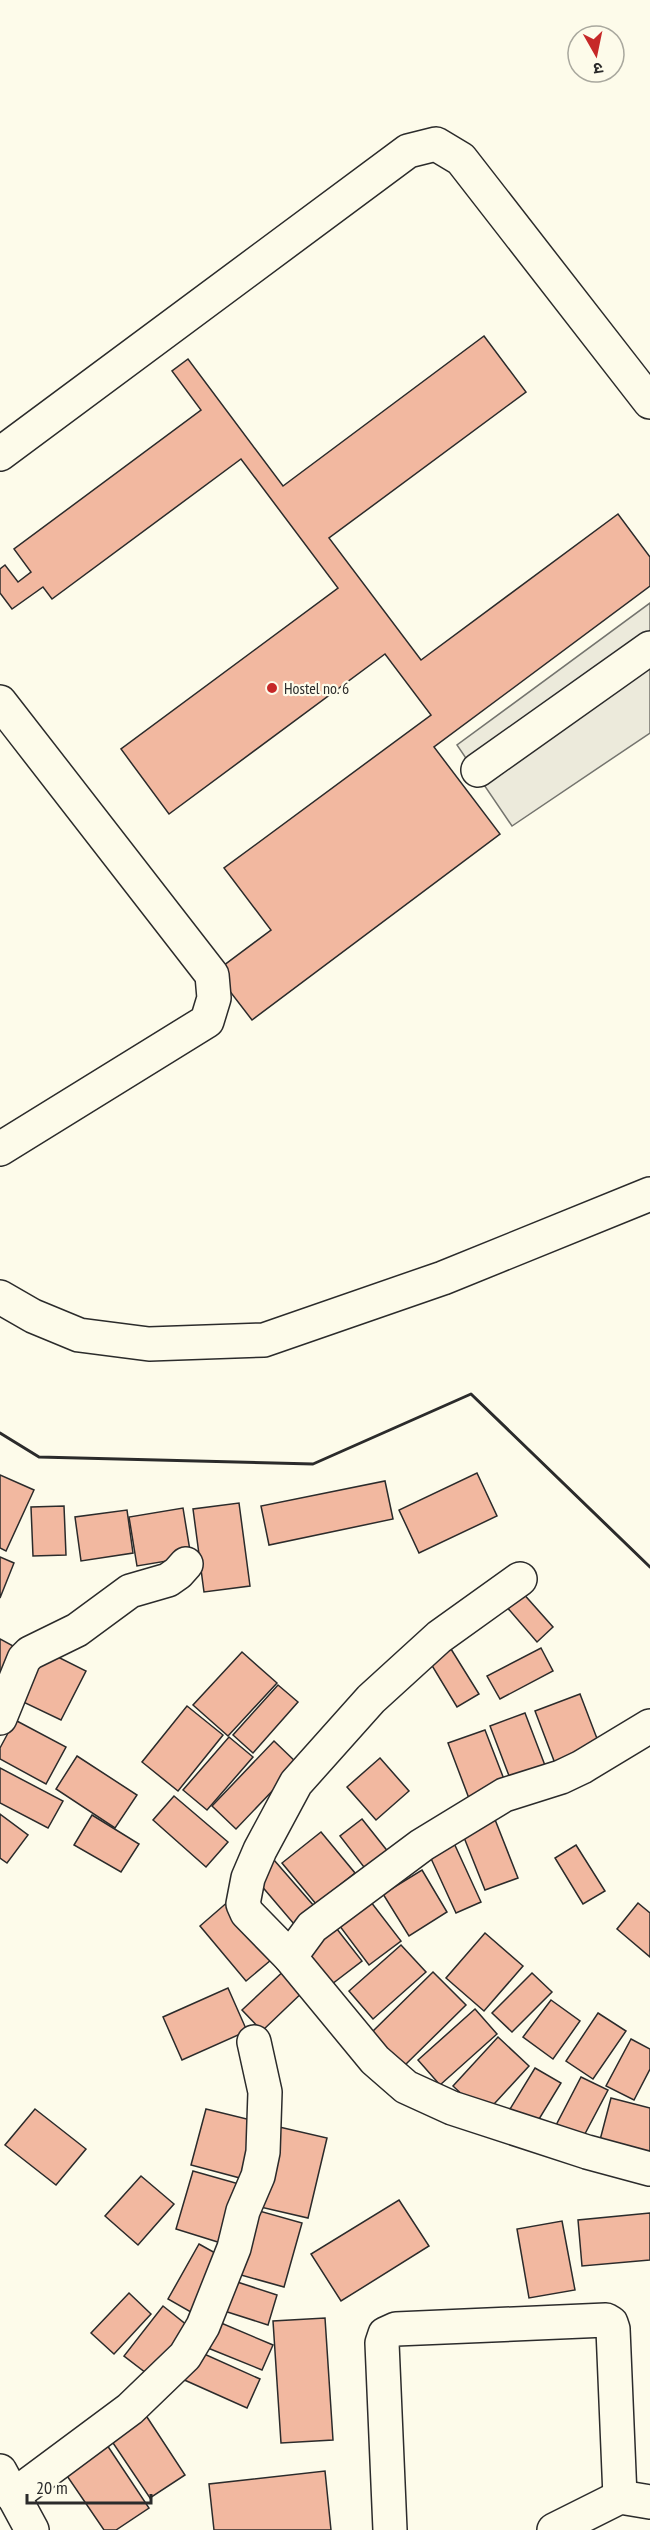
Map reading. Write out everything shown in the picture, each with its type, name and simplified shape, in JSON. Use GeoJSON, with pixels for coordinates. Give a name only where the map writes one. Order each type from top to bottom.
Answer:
{"type":"FeatureCollection","features":[{"type":"Feature","properties":{"kind":"street"},"geometry":{"type":"LineString","coordinates":[[0,454],[408,151],[436,144],[461,159],[650,402]]}},
{"type":"Feature","properties":{"kind":"street"},"geometry":{"type":"LineString","coordinates":[[478,770],[650,648]]}},
{"type":"Feature","properties":{"kind":"street"},"geometry":{"type":"LineString","coordinates":[[0,702],[212,975],[214,998],[207,1021],[0,1149]]}},
{"type":"Feature","properties":{"kind":"street"},"geometry":{"type":"LineString","coordinates":[[0,1297],[33,1316],[79,1335],[149,1344],[264,1340],[443,1278],[650,1194]]}},
{"type":"Feature","properties":{"kind":"street"},"geometry":{"type":"LineString","coordinates":[[0,1718],[24,1659],[30,1653],[77,1630],[130,1591],[168,1580],[186,1564]]}},
{"type":"Feature","properties":{"kind":"street"},"geometry":{"type":"LineString","coordinates":[[520,1579],[439,1637],[379,1692],[296,1784],[260,1850],[244,1893],[243,1904],[248,1913],[290,1957],[375,2060],[406,2087],[452,2108],[650,2169]]}},
{"type":"Feature","properties":{"kind":"street"},"geometry":{"type":"LineString","coordinates":[[290,1957],[312,1927],[422,1845],[504,1795],[561,1777],[650,1726]]}},
{"type":"Feature","properties":{"kind":"street"},"geometry":{"type":"LineString","coordinates":[[32,2530],[7,2484],[129,2409],[185,2356],[202,2325],[234,2248],[243,2211],[258,2176],[263,2152],[266,2092],[254,2042]]}},
{"type":"Feature","properties":{"kind":"street"},"geometry":{"type":"LineString","coordinates":[[390,2530],[382,2343],[385,2334],[396,2329],[606,2320],[611,2323],[613,2329],[635,2500],[554,2530]]}},
{"type":"Feature","properties":{"kind":"shaded area"},"geometry":{"type":"Polygon","coordinates":[[[650,603],[650,733],[512,826],[457,745],[650,603]]]}},
{"type":"Feature","properties":{"kind":"building","name":"Hostel no. 6"},"geometry":{"type":"Polygon","coordinates":[[[484,336],[526,392],[329,538],[421,660],[618,514],[650,557],[650,586],[434,747],[500,834],[252,1020],[215,972],[271,930],[224,868],[431,715],[385,654],[169,814],[121,749],[338,588],[241,459],[52,599],[43,587],[12,609],[0,593],[0,569],[5,565],[18,582],[31,572],[14,549],[201,410],[172,371],[188,359],[283,486],[484,336]]]}},
{"type":"Feature","properties":{"kind":"building"},"geometry":{"type":"Polygon","coordinates":[[[477,1473],[497,1516],[419,1553],[399,1510],[477,1473]]]}},
{"type":"Feature","properties":{"kind":"building"},"geometry":{"type":"Polygon","coordinates":[[[0,1475],[34,1490],[6,1551],[0,1548],[0,1475]]]}},
{"type":"Feature","properties":{"kind":"building"},"geometry":{"type":"Polygon","coordinates":[[[385,1481],[393,1519],[269,1545],[261,1506],[385,1481]]]}},
{"type":"Feature","properties":{"kind":"building"},"geometry":{"type":"Polygon","coordinates":[[[239,1503],[250,1586],[204,1592],[193,1509],[239,1503]]]}},
{"type":"Feature","properties":{"kind":"building"},"geometry":{"type":"Polygon","coordinates":[[[64,1506],[66,1555],[33,1556],[31,1507],[64,1506]]]}},
{"type":"Feature","properties":{"kind":"building"},"geometry":{"type":"Polygon","coordinates":[[[183,1508],[191,1557],[137,1566],[129,1517],[183,1508]]]}},
{"type":"Feature","properties":{"kind":"building"},"geometry":{"type":"Polygon","coordinates":[[[127,1510],[133,1553],[81,1561],[75,1517],[127,1510]]]}},
{"type":"Feature","properties":{"kind":"building"},"geometry":{"type":"Polygon","coordinates":[[[0,1557],[14,1563],[0,1598],[0,1557]]]}},
{"type":"Feature","properties":{"kind":"building"},"geometry":{"type":"Polygon","coordinates":[[[521,1591],[553,1627],[537,1642],[505,1605],[521,1591]]]}},
{"type":"Feature","properties":{"kind":"building"},"geometry":{"type":"Polygon","coordinates":[[[0,1639],[15,1647],[0,1676],[0,1639]]]}},
{"type":"Feature","properties":{"kind":"building"},"geometry":{"type":"Polygon","coordinates":[[[446,1641],[479,1694],[457,1707],[425,1654],[446,1641]]]}},
{"type":"Feature","properties":{"kind":"building"},"geometry":{"type":"Polygon","coordinates":[[[541,1648],[553,1671],[500,1699],[487,1676],[541,1648]]]}},
{"type":"Feature","properties":{"kind":"building"},"geometry":{"type":"Polygon","coordinates":[[[44,1650],[86,1671],[61,1720],[19,1700],[44,1650]]]}},
{"type":"Feature","properties":{"kind":"building"},"geometry":{"type":"Polygon","coordinates":[[[242,1652],[277,1683],[228,1736],[193,1705],[242,1652]]]}},
{"type":"Feature","properties":{"kind":"building"},"geometry":{"type":"Polygon","coordinates":[[[278,1685],[298,1702],[253,1753],[233,1735],[278,1685]]]}},
{"type":"Feature","properties":{"kind":"building"},"geometry":{"type":"Polygon","coordinates":[[[580,1694],[601,1749],[556,1766],[535,1711],[580,1694]]]}},
{"type":"Feature","properties":{"kind":"building"},"geometry":{"type":"Polygon","coordinates":[[[187,1706],[223,1735],[178,1791],[142,1762],[187,1706]]]}},
{"type":"Feature","properties":{"kind":"building"},"geometry":{"type":"Polygon","coordinates":[[[525,1713],[546,1768],[511,1781],[490,1726],[525,1713]]]}},
{"type":"Feature","properties":{"kind":"building"},"geometry":{"type":"Polygon","coordinates":[[[15,1720],[66,1747],[46,1784],[0,1759],[0,1748],[15,1720]]]}},
{"type":"Feature","properties":{"kind":"building"},"geometry":{"type":"Polygon","coordinates":[[[485,1730],[507,1787],[470,1801],[448,1743],[485,1730]]]}},
{"type":"Feature","properties":{"kind":"building"},"geometry":{"type":"Polygon","coordinates":[[[229,1737],[253,1757],[207,1810],[183,1790],[229,1737]]]}},
{"type":"Feature","properties":{"kind":"building"},"geometry":{"type":"Polygon","coordinates":[[[274,1741],[298,1764],[236,1829],[212,1806],[274,1741]]]}},
{"type":"Feature","properties":{"kind":"building"},"geometry":{"type":"Polygon","coordinates":[[[77,1756],[137,1795],[115,1828],[56,1789],[77,1756]]]}},
{"type":"Feature","properties":{"kind":"building"},"geometry":{"type":"Polygon","coordinates":[[[380,1758],[409,1791],[376,1820],[347,1787],[380,1758]]]}},
{"type":"Feature","properties":{"kind":"building"},"geometry":{"type":"Polygon","coordinates":[[[0,1768],[63,1801],[48,1828],[0,1803],[0,1768]]]}},
{"type":"Feature","properties":{"kind":"building"},"geometry":{"type":"Polygon","coordinates":[[[174,1796],[228,1842],[206,1867],[153,1820],[174,1796]]]}},
{"type":"Feature","properties":{"kind":"building"},"geometry":{"type":"Polygon","coordinates":[[[0,1814],[28,1835],[7,1863],[0,1858],[0,1814]]]}},
{"type":"Feature","properties":{"kind":"building"},"geometry":{"type":"Polygon","coordinates":[[[92,1815],[139,1844],[121,1872],[74,1845],[92,1815]]]}},
{"type":"Feature","properties":{"kind":"building"},"geometry":{"type":"Polygon","coordinates":[[[494,1817],[518,1878],[485,1890],[461,1830],[494,1817]]]}},
{"type":"Feature","properties":{"kind":"building"},"geometry":{"type":"Polygon","coordinates":[[[362,1819],[389,1853],[367,1871],[340,1836],[362,1819]]]}},
{"type":"Feature","properties":{"kind":"building"},"geometry":{"type":"Polygon","coordinates":[[[321,1832],[355,1873],[316,1904],[282,1863],[321,1832]]]}},
{"type":"Feature","properties":{"kind":"building"},"geometry":{"type":"Polygon","coordinates":[[[453,1841],[481,1902],[456,1913],[428,1852],[453,1841]]]}},
{"type":"Feature","properties":{"kind":"building"},"geometry":{"type":"Polygon","coordinates":[[[576,1845],[605,1891],[583,1904],[555,1858],[576,1845]]]}},
{"type":"Feature","properties":{"kind":"building"},"geometry":{"type":"Polygon","coordinates":[[[274,1860],[314,1906],[294,1924],[254,1877],[274,1860]]]}},
{"type":"Feature","properties":{"kind":"building"},"geometry":{"type":"Polygon","coordinates":[[[422,1870],[447,1912],[409,1936],[383,1894],[422,1870]]]}},
{"type":"Feature","properties":{"kind":"building"},"geometry":{"type":"Polygon","coordinates":[[[364,1893],[401,1941],[369,1965],[333,1917],[364,1893]]]}},
{"type":"Feature","properties":{"kind":"building"},"geometry":{"type":"Polygon","coordinates":[[[230,1900],[277,1955],[246,1981],[200,1926],[230,1900]]]}},
{"type":"Feature","properties":{"kind":"building"},"geometry":{"type":"Polygon","coordinates":[[[638,1903],[650,1913],[650,1957],[617,1929],[638,1903]]]}},
{"type":"Feature","properties":{"kind":"building"},"geometry":{"type":"Polygon","coordinates":[[[333,1924],[362,1961],[332,1984],[303,1946],[333,1924]]]}},
{"type":"Feature","properties":{"kind":"building"},"geometry":{"type":"Polygon","coordinates":[[[485,1933],[523,1966],[484,2011],[446,1978],[485,1933]]]}},
{"type":"Feature","properties":{"kind":"building"},"geometry":{"type":"Polygon","coordinates":[[[401,1945],[426,1972],[373,2019],[349,1991],[401,1945]]]}},
{"type":"Feature","properties":{"kind":"building"},"geometry":{"type":"Polygon","coordinates":[[[288,1967],[308,1987],[262,2031],[242,2010],[288,1967]]]}},
{"type":"Feature","properties":{"kind":"building"},"geometry":{"type":"Polygon","coordinates":[[[433,1972],[466,2005],[403,2067],[370,2034],[433,1972]]]}},
{"type":"Feature","properties":{"kind":"building"},"geometry":{"type":"Polygon","coordinates":[[[532,1973],[552,1992],[512,2032],[492,2013],[532,1973]]]}},
{"type":"Feature","properties":{"kind":"building"},"geometry":{"type":"Polygon","coordinates":[[[228,1988],[247,2031],[182,2060],[163,2017],[228,1988]]]}},
{"type":"Feature","properties":{"kind":"building"},"geometry":{"type":"Polygon","coordinates":[[[551,2000],[580,2021],[553,2059],[523,2037],[551,2000]]]}},
{"type":"Feature","properties":{"kind":"building"},"geometry":{"type":"Polygon","coordinates":[[[475,2009],[497,2034],[440,2085],[418,2060],[475,2009]]]}},
{"type":"Feature","properties":{"kind":"building"},"geometry":{"type":"Polygon","coordinates":[[[598,2013],[626,2031],[593,2079],[566,2061],[598,2013]]]}},
{"type":"Feature","properties":{"kind":"building"},"geometry":{"type":"Polygon","coordinates":[[[498,2037],[529,2066],[484,2115],[453,2086],[498,2037]]]}},
{"type":"Feature","properties":{"kind":"building"},"geometry":{"type":"Polygon","coordinates":[[[631,2039],[650,2049],[650,2069],[634,2100],[606,2086],[631,2039]]]}},
{"type":"Feature","properties":{"kind":"building"},"geometry":{"type":"Polygon","coordinates":[[[535,2068],[561,2083],[533,2129],[507,2114],[535,2068]]]}},
{"type":"Feature","properties":{"kind":"building"},"geometry":{"type":"Polygon","coordinates":[[[581,2077],[608,2090],[578,2147],[552,2133],[581,2077]]]}},
{"type":"Feature","properties":{"kind":"building"},"geometry":{"type":"Polygon","coordinates":[[[611,2098],[650,2108],[650,2153],[600,2140],[611,2098]]]}},
{"type":"Feature","properties":{"kind":"building"},"geometry":{"type":"Polygon","coordinates":[[[35,2109],[86,2149],[56,2185],[5,2145],[35,2109]]]}},
{"type":"Feature","properties":{"kind":"building"},"geometry":{"type":"Polygon","coordinates":[[[206,2109],[255,2121],[240,2178],[191,2165],[206,2109]]]}},
{"type":"Feature","properties":{"kind":"building"},"geometry":{"type":"Polygon","coordinates":[[[275,2126],[327,2138],[308,2218],[256,2206],[275,2126]]]}},
{"type":"Feature","properties":{"kind":"building"},"geometry":{"type":"Polygon","coordinates":[[[193,2171],[239,2184],[221,2243],[176,2229],[193,2171]]]}},
{"type":"Feature","properties":{"kind":"building"},"geometry":{"type":"Polygon","coordinates":[[[141,2176],[174,2204],[138,2245],[105,2216],[141,2176]]]}},
{"type":"Feature","properties":{"kind":"building"},"geometry":{"type":"Polygon","coordinates":[[[399,2200],[429,2246],[341,2301],[311,2254],[399,2200]]]}},
{"type":"Feature","properties":{"kind":"building"},"geometry":{"type":"Polygon","coordinates":[[[252,2209],[302,2223],[284,2287],[234,2273],[252,2209]]]}},
{"type":"Feature","properties":{"kind":"building"},"geometry":{"type":"Polygon","coordinates":[[[650,2213],[650,2260],[582,2266],[578,2220],[650,2213]]]}},
{"type":"Feature","properties":{"kind":"building"},"geometry":{"type":"Polygon","coordinates":[[[562,2221],[575,2290],[529,2298],[517,2229],[562,2221]]]}},
{"type":"Feature","properties":{"kind":"building"},"geometry":{"type":"Polygon","coordinates":[[[199,2244],[226,2259],[196,2315],[168,2299],[199,2244]]]}},
{"type":"Feature","properties":{"kind":"building"},"geometry":{"type":"Polygon","coordinates":[[[228,2279],[277,2295],[268,2325],[218,2309],[228,2279]]]}},
{"type":"Feature","properties":{"kind":"building"},"geometry":{"type":"Polygon","coordinates":[[[129,2293],[151,2314],[114,2354],[91,2333],[129,2293]]]}},
{"type":"Feature","properties":{"kind":"building"},"geometry":{"type":"Polygon","coordinates":[[[163,2306],[188,2326],[150,2376],[124,2356],[163,2306]]]}},
{"type":"Feature","properties":{"kind":"building"},"geometry":{"type":"Polygon","coordinates":[[[325,2318],[333,2440],[281,2443],[273,2321],[325,2318]]]}},
{"type":"Feature","properties":{"kind":"building"},"geometry":{"type":"Polygon","coordinates":[[[214,2320],[273,2345],[262,2370],[203,2346],[214,2320]]]}},
{"type":"Feature","properties":{"kind":"building"},"geometry":{"type":"Polygon","coordinates":[[[193,2349],[260,2379],[247,2408],[180,2378],[193,2349]]]}},
{"type":"Feature","properties":{"kind":"building"},"geometry":{"type":"Polygon","coordinates":[[[145,2414],[185,2475],[150,2498],[109,2437],[145,2414]]]}},
{"type":"Feature","properties":{"kind":"building"},"geometry":{"type":"Polygon","coordinates":[[[105,2442],[149,2508],[116,2530],[104,2530],[63,2470],[105,2442]]]}},
{"type":"Feature","properties":{"kind":"building"},"geometry":{"type":"Polygon","coordinates":[[[325,2471],[331,2530],[214,2530],[209,2484],[325,2471]]]}},
{"type":"Feature","properties":{"kind":"wall"},"geometry":{"type":"LineString","coordinates":[[0,1433],[39,1457],[313,1464],[471,1394],[650,1567]]}},
{"type":"Feature","properties":{"kind":"place","name":"Hostel no. 6"},"geometry":{"type":"Point","coordinates":[272,688]}}]}
